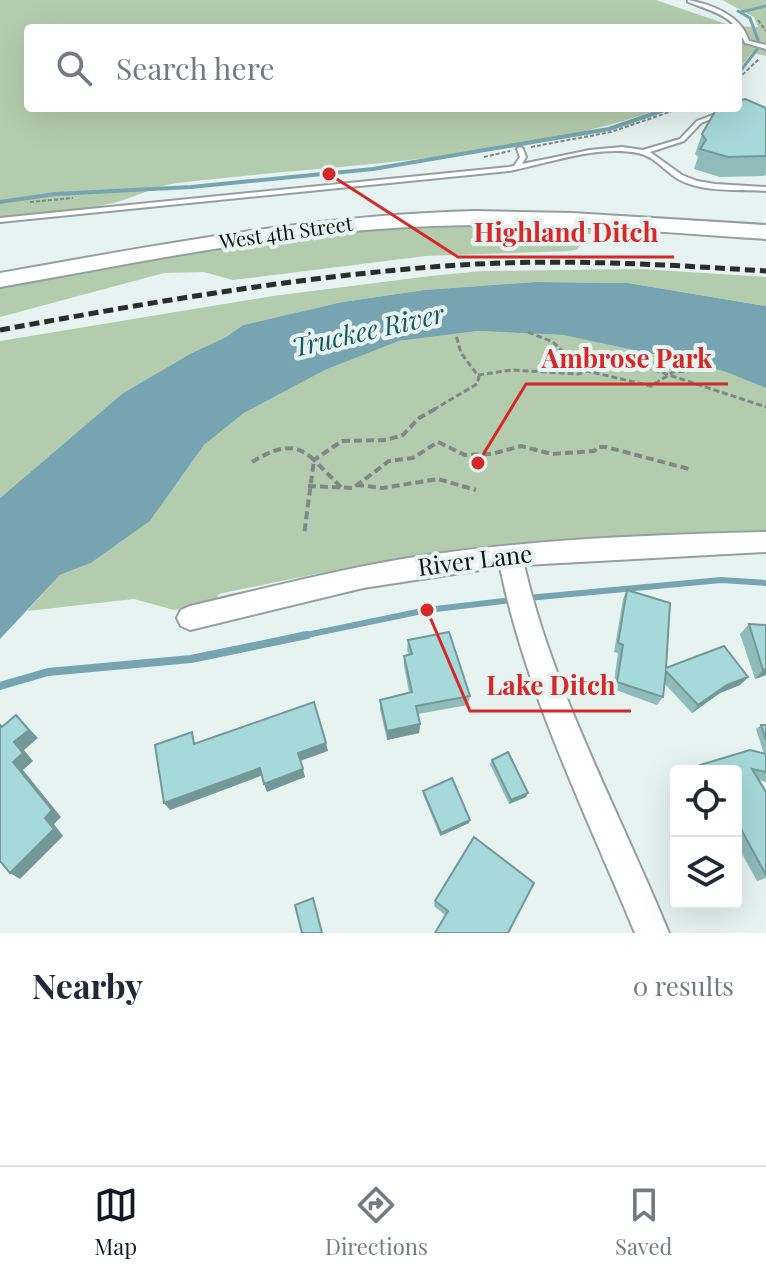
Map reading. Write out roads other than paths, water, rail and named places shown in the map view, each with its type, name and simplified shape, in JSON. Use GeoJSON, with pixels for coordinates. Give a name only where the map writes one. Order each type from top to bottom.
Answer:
{"type":"FeatureCollection","features":[{"type":"Feature","properties":{"kind":"main road","name":"West 4th Street"},"geometry":{"type":"LineString","coordinates":[[0,280],[239,238],[379,222],[553,219],[766,232]]}},
{"type":"Feature","properties":{"kind":"street","name":"River Lane"},"geometry":{"type":"LineString","coordinates":[[190,618],[368,576],[512,568],[599,547],[766,542]]}},
{"type":"Feature","properties":{"kind":"street"},"geometry":{"type":"LineString","coordinates":[[512,568],[523,615],[544,676],[652,933]]}},
{"type":"Feature","properties":{"kind":"lane"},"geometry":{"type":"LineString","coordinates":[[690,1],[740,24]]}},
{"type":"Feature","properties":{"kind":"lane"},"geometry":{"type":"LineString","coordinates":[[742,26],[747,42],[766,49]]}},
{"type":"Feature","properties":{"kind":"lane"},"geometry":{"type":"LineString","coordinates":[[0,220],[516,168],[591,152],[644,152],[682,140],[699,122],[728,112]]}},
{"type":"Feature","properties":{"kind":"lane"},"geometry":{"type":"LineString","coordinates":[[516,168],[524,155],[520,149]]}},
{"type":"Feature","properties":{"kind":"lane"},"geometry":{"type":"LineString","coordinates":[[644,152],[692,182],[766,189]]}},
{"type":"Feature","properties":{"kind":"water","name":"Truckee River"},"geometry":{"type":"Polygon","coordinates":[[[535,282],[628,283],[766,306],[766,388],[686,361],[563,335],[478,331],[399,341],[325,370],[244,413],[204,445],[150,521],[91,563],[60,575],[0,639],[0,498],[123,393],[243,325],[342,302],[424,290],[535,282]]]}},
{"type":"Feature","properties":{"kind":"waterway"},"geometry":{"type":"LineString","coordinates":[[741,12],[766,6]]}},
{"type":"Feature","properties":{"kind":"waterway"},"geometry":{"type":"LineString","coordinates":[[738,11],[750,18],[759,43]]}},
{"type":"Feature","properties":{"kind":"waterway"},"geometry":{"type":"LineString","coordinates":[[742,69],[759,47]]}},
{"type":"Feature","properties":{"kind":"waterway"},"geometry":{"type":"LineString","coordinates":[[0,202],[55,194],[191,187],[373,169],[609,129],[658,112]]}},
{"type":"Feature","properties":{"kind":"waterway"},"geometry":{"type":"LineString","coordinates":[[528,598],[721,580],[766,583]]}},
{"type":"Feature","properties":{"kind":"waterway"},"geometry":{"type":"LineString","coordinates":[[297,637],[427,610],[512,600]]}},
{"type":"Feature","properties":{"kind":"waterway"},"geometry":{"type":"LineString","coordinates":[[0,686],[48,672],[191,659],[307,635]]}},
{"type":"Feature","properties":{"kind":"railway"},"geometry":{"type":"LineString","coordinates":[[0,330],[277,284],[445,266],[565,262],[766,271]]}},
{"type":"Feature","properties":{"kind":"place","name":"Highland Ditch"},"geometry":{"type":"Point","coordinates":[329,174]}},
{"type":"Feature","properties":{"kind":"place","name":"Ambrose Park"},"geometry":{"type":"Point","coordinates":[478,463]}},
{"type":"Feature","properties":{"kind":"place","name":"Lake Ditch"},"geometry":{"type":"Point","coordinates":[427,610]}}]}
